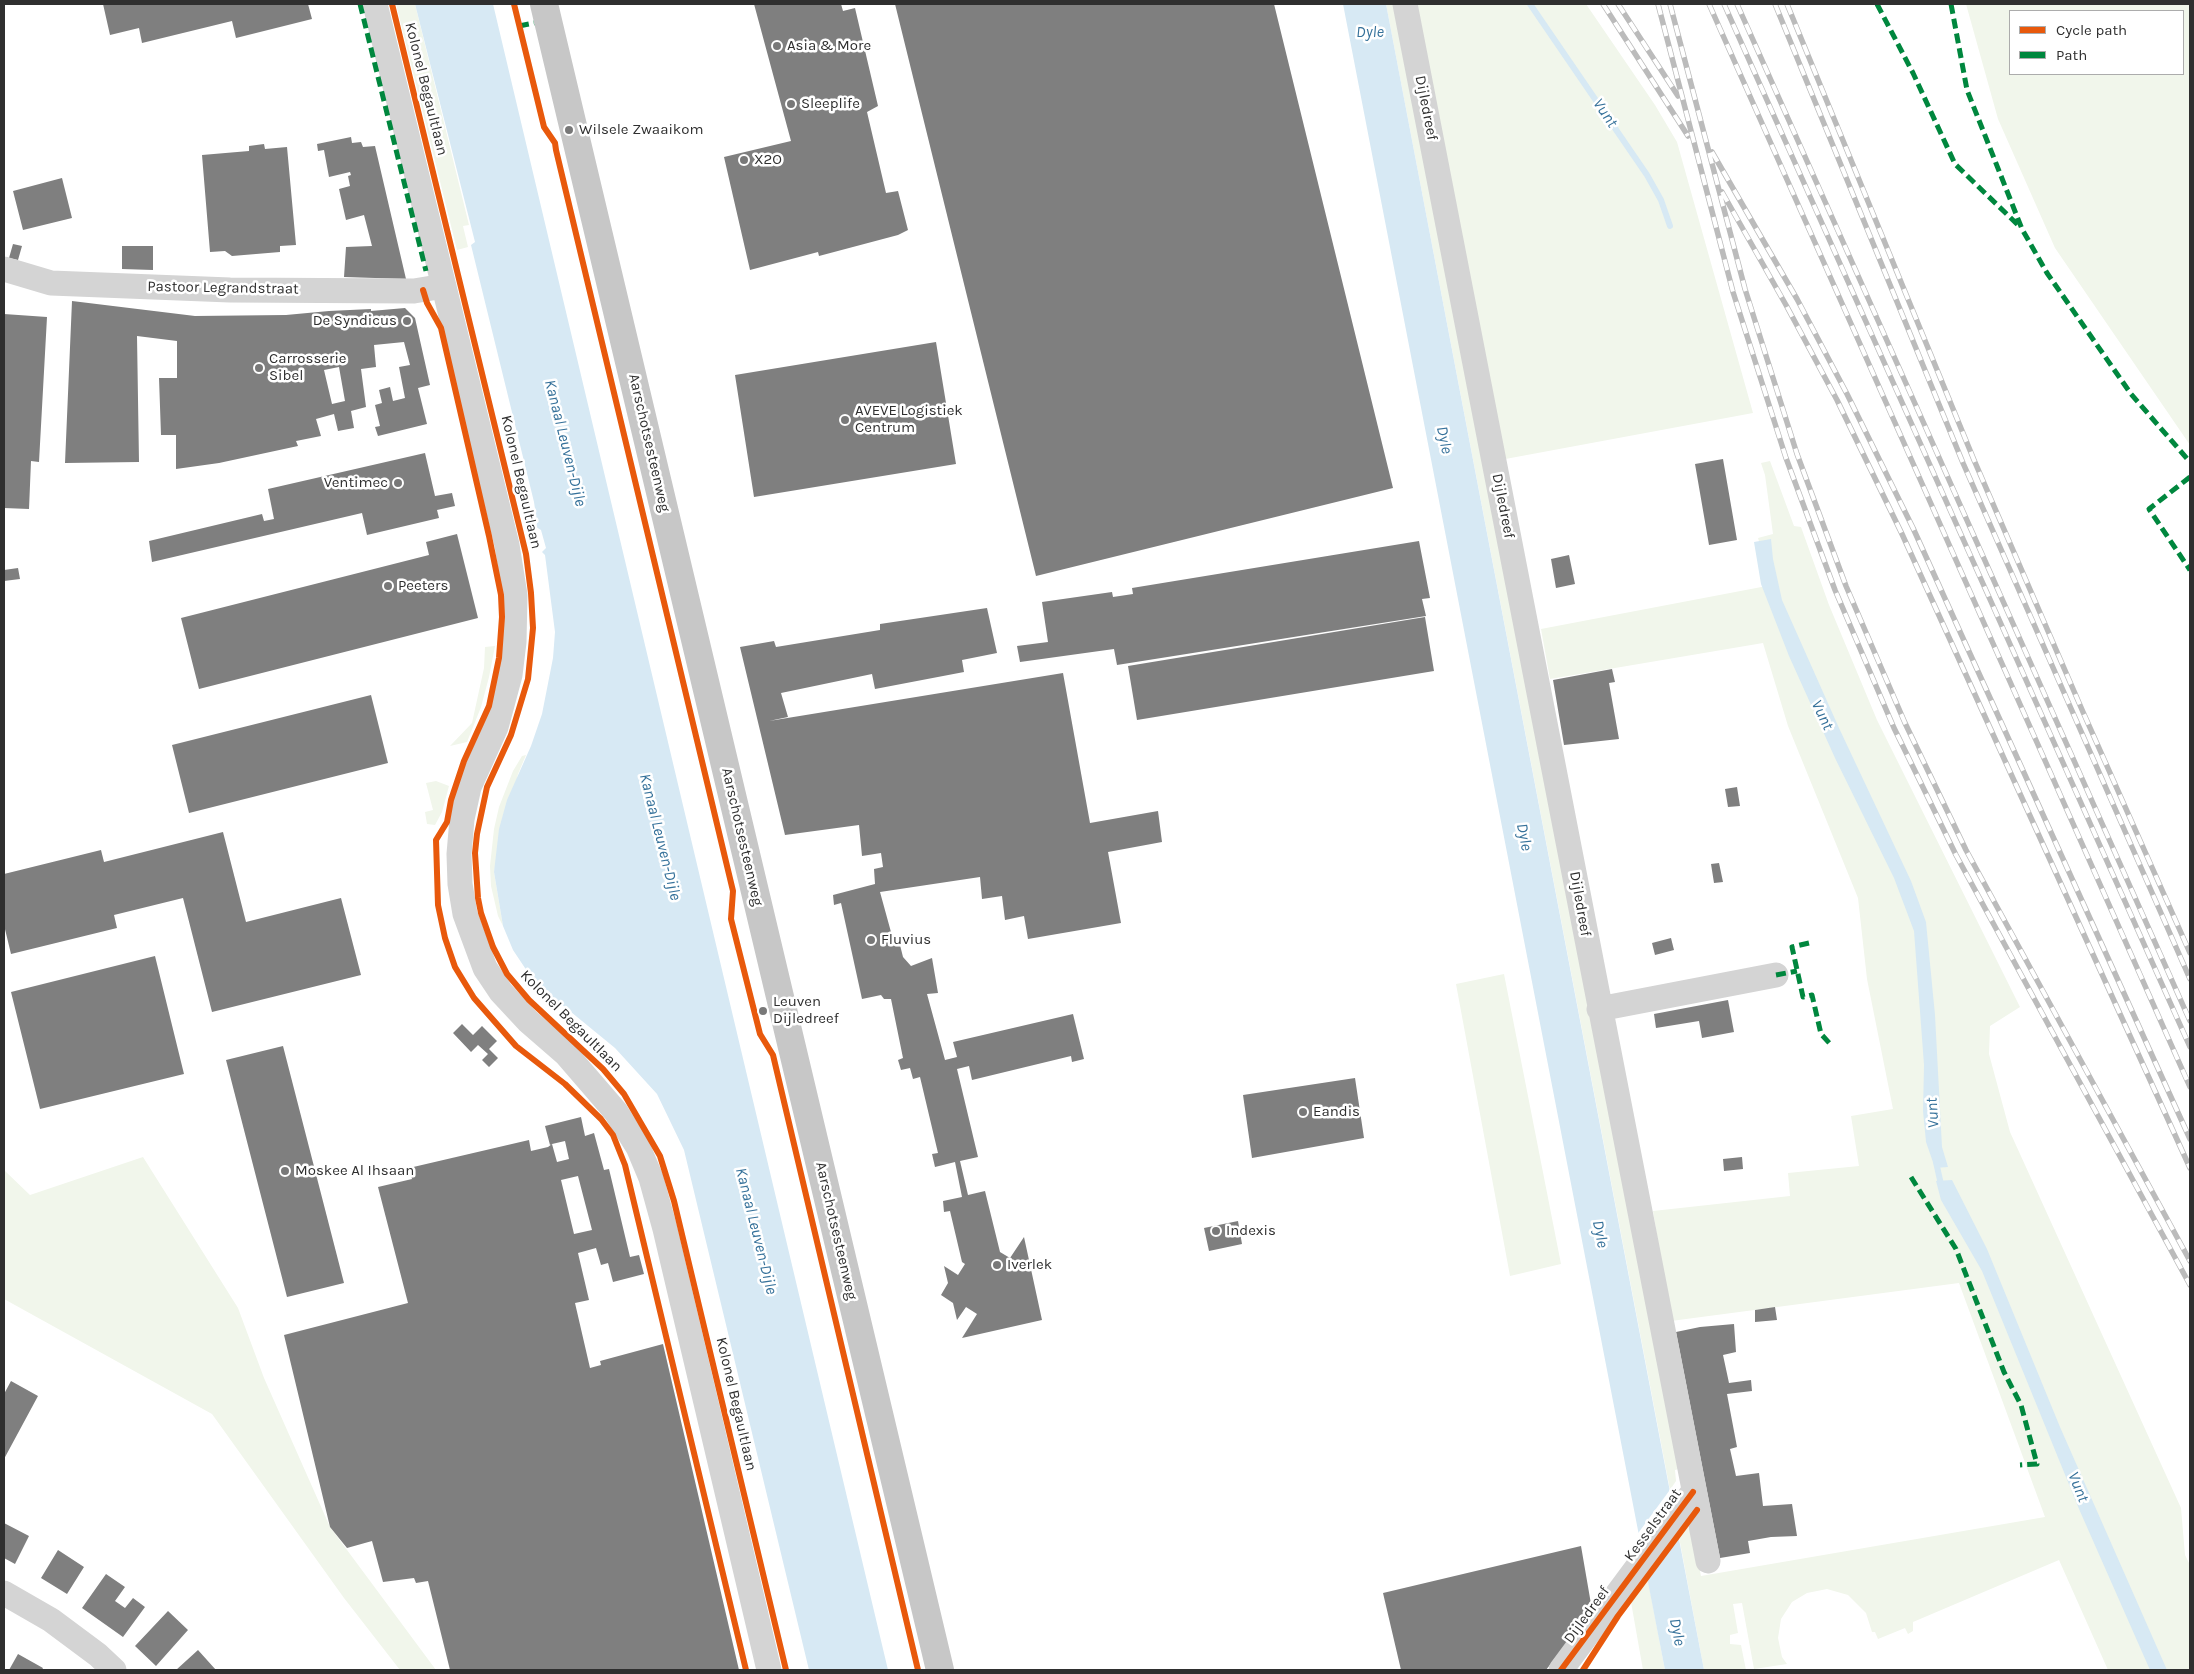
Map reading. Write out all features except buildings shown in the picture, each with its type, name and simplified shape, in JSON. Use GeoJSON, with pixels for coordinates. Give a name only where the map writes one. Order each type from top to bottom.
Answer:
{"type":"FeatureCollection","features":[{"type":"Feature","properties":{"kind":"main road","name":"Aarschotsesteenweg"},"geometry":{"type":"LineString","coordinates":[[544,4],[940,1670]]}},
{"type":"Feature","properties":{"kind":"street","name":"Kolonel Begaultlaan"},"geometry":{"type":"LineString","coordinates":[[375,4],[507,545],[515,594],[514,642],[510,675],[496,728],[469,787],[462,819],[459,854],[460,884],[465,914],[485,968],[501,992],[528,1021],[566,1054],[616,1112],[638,1147],[651,1178],[665,1229],[770,1670]]}},
{"type":"Feature","properties":{"kind":"street","name":"Dijledreef"},"geometry":{"type":"LineString","coordinates":[[1405,4],[1708,1561]]}},
{"type":"Feature","properties":{"kind":"street","name":"Pastoor Legrandstraat"},"geometry":{"type":"LineString","coordinates":[[4,269],[51,283],[190,288],[414,291],[444,286]]}},
{"type":"Feature","properties":{"kind":"street"},"geometry":{"type":"LineString","coordinates":[[1599,1008],[1776,975]]}},
{"type":"Feature","properties":{"kind":"street","name":"Kesselstraat"},"geometry":{"type":"LineString","coordinates":[[1632,1574],[1695,1501]]}},
{"type":"Feature","properties":{"kind":"street","name":"Dijledreef"},"geometry":{"type":"LineString","coordinates":[[1561,1670],[1632,1574]]}},
{"type":"Feature","properties":{"kind":"street"},"geometry":{"type":"LineString","coordinates":[[4,1593],[51,1620],[98,1655],[114,1670]]}},
{"type":"Feature","properties":{"kind":"shaded area"},"geometry":{"type":"Polygon","coordinates":[[[396,4],[415,4],[469,225],[463,226],[468,247],[457,250],[396,4]]]}},
{"type":"Feature","properties":{"kind":"shaded area"},"geometry":{"type":"Polygon","coordinates":[[[1386,4],[1401,4],[1679,1469],[1675,1470],[1676,1481],[1670,1490],[1386,4]]]}},
{"type":"Feature","properties":{"kind":"shaded area"},"geometry":{"type":"Polygon","coordinates":[[[1415,4],[1586,4],[1655,105],[1677,142],[1753,413],[1500,460],[1415,4]]]}},
{"type":"Feature","properties":{"kind":"shaded area"},"geometry":{"type":"Polygon","coordinates":[[[1966,4],[2190,4],[2190,445],[2055,248],[1998,119],[1966,4]]]}},
{"type":"Feature","properties":{"kind":"shaded area"},"geometry":{"type":"Polygon","coordinates":[[[1770,461],[1794,526],[1801,527],[1829,605],[1877,720],[2020,1007],[1990,1026],[1989,1054],[2010,1132],[2181,1508],[2185,1555],[2190,1565],[2190,1670],[2108,1670],[2059,1560],[1913,1622],[1913,1631],[1908,1634],[1905,1628],[1878,1639],[1875,1632],[1872,1632],[1866,1613],[1848,1595],[1827,1589],[1807,1593],[1792,1602],[1781,1619],[1778,1638],[1782,1657],[1787,1664],[1754,1669],[1742,1603],[1733,1604],[1738,1633],[1730,1635],[1730,1644],[1741,1645],[1746,1670],[1704,1670],[1679,1537],[1686,1527],[1692,1530],[1701,1576],[2045,1517],[1959,1283],[1671,1321],[1653,1211],[1790,1196],[1788,1173],[1859,1166],[1851,1116],[1893,1109],[1867,979],[1858,898],[1788,726],[1763,643],[1550,679],[1541,629],[1772,585],[1758,538],[1773,534],[1765,475],[1761,463],[1770,461]]]}},
{"type":"Feature","properties":{"kind":"shaded area"},"geometry":{"type":"Polygon","coordinates":[[[495,646],[481,707],[467,742],[450,746],[472,723],[484,668],[485,647],[495,646]]]}},
{"type":"Feature","properties":{"kind":"shaded area"},"geometry":{"type":"Polygon","coordinates":[[[526,755],[518,774],[494,872],[503,926],[498,916],[491,886],[490,866],[494,829],[499,807],[513,771],[522,756],[526,755]]]}},
{"type":"Feature","properties":{"kind":"shaded area"},"geometry":{"type":"Polygon","coordinates":[[[436,781],[449,786],[442,812],[435,825],[427,824],[425,812],[433,810],[426,783],[436,781]]]}},
{"type":"Feature","properties":{"kind":"shaded area"},"geometry":{"type":"Polygon","coordinates":[[[1504,974],[1561,1264],[1510,1276],[1456,984],[1504,974]]]}},
{"type":"Feature","properties":{"kind":"shaded area"},"geometry":{"type":"Polygon","coordinates":[[[143,1157],[238,1308],[264,1378],[330,1527],[436,1670],[400,1670],[344,1598],[212,1414],[4,1299],[4,1170],[30,1195],[143,1157]]]}},
{"type":"Feature","properties":{"kind":"shaded area"},"geometry":{"type":"Polygon","coordinates":[[[1648,1580],[1665,1670],[1643,1670],[1631,1602],[1648,1580]]]}},
{"type":"Feature","properties":{"kind":"water","name":"Kanaal Leuven-Dijle"},"geometry":{"type":"Polygon","coordinates":[[[415,4],[493,4],[888,1670],[809,1670],[684,1150],[657,1094],[615,1048],[549,994],[527,971],[513,950],[503,926],[494,872],[499,829],[507,800],[531,746],[542,714],[553,658],[555,632],[545,555],[542,552],[546,548],[541,530],[536,527],[534,502],[471,245],[475,242],[415,4]]]}},
{"type":"Feature","properties":{"kind":"water","name":"Dyle"},"geometry":{"type":"Polygon","coordinates":[[[1343,4],[1386,4],[1704,1670],[1665,1670],[1343,4]]]}},
{"type":"Feature","properties":{"kind":"water"},"geometry":{"type":"Polygon","coordinates":[[[1771,539],[1773,559],[1782,600],[1839,728],[1911,881],[1926,922],[1935,1015],[1942,1147],[1948,1167],[1935,1168],[1926,1142],[1923,1111],[1924,1065],[1914,931],[1894,878],[1835,758],[1789,656],[1761,584],[1754,542],[1771,539]]]}},
{"type":"Feature","properties":{"kind":"water"},"geometry":{"type":"Polygon","coordinates":[[[1952,1180],[1987,1249],[2060,1427],[2167,1670],[2150,1670],[2079,1509],[1982,1271],[1941,1200],[1936,1181],[1952,1180]]]}},
{"type":"Feature","properties":{"kind":"pier"},"geometry":{"type":"Polygon","coordinates":[[[1672,1487],[1681,1534],[1646,1583],[1636,1536],[1672,1487]]]}},
{"type":"Feature","properties":{"kind":"waterway","name":"Vunt"},"geometry":{"type":"LineString","coordinates":[[1530,4],[1647,175],[1661,200],[1670,226]]}},
{"type":"Feature","properties":{"kind":"waterway","name":"Vunt"},"geometry":{"type":"LineString","coordinates":[[1936,1162],[1942,1189]]}},
{"type":"Feature","properties":{"kind":"railway"},"geometry":{"type":"LineString","coordinates":[[1603,4],[1688,136]]}},
{"type":"Feature","properties":{"kind":"railway"},"geometry":{"type":"LineString","coordinates":[[1618,4],[1678,96]]}},
{"type":"Feature","properties":{"kind":"railway"},"geometry":{"type":"LineString","coordinates":[[1658,4],[1733,292],[1786,458],[1835,590],[1894,728],[1956,855],[2190,1285]]}},
{"type":"Feature","properties":{"kind":"railway"},"geometry":{"type":"LineString","coordinates":[[1670,4],[1745,289],[1797,454],[1846,586],[1905,723],[1966,850],[2190,1261]]}},
{"type":"Feature","properties":{"kind":"railway"},"geometry":{"type":"LineString","coordinates":[[1709,4],[2190,1087]]}},
{"type":"Feature","properties":{"kind":"railway"},"geometry":{"type":"LineString","coordinates":[[1724,4],[2190,1047]]}},
{"type":"Feature","properties":{"kind":"railway"},"geometry":{"type":"LineString","coordinates":[[1737,4],[2190,1021]]}},
{"type":"Feature","properties":{"kind":"railway"},"geometry":{"type":"LineString","coordinates":[[1775,4],[1963,463],[2190,979]]}},
{"type":"Feature","properties":{"kind":"railway"},"geometry":{"type":"LineString","coordinates":[[1787,4],[1974,460],[2190,953]]}},
{"type":"Feature","properties":{"kind":"railway"},"geometry":{"type":"LineString","coordinates":[[1712,152],[1797,299],[1847,394],[1913,528],[2190,1139]]}},
{"type":"Feature","properties":{"kind":"railway"},"geometry":{"type":"LineString","coordinates":[[1722,192],[1837,400],[1902,534],[2190,1168]]}},
{"type":"Feature","properties":{"kind":"marked path"},"geometry":{"type":"LineString","coordinates":[[360,4],[426,271]]}},
{"type":"Feature","properties":{"kind":"marked path"},"geometry":{"type":"LineString","coordinates":[[1877,4],[1913,73],[1955,164],[2019,226]]}},
{"type":"Feature","properties":{"kind":"marked path"},"geometry":{"type":"LineString","coordinates":[[1951,4],[1967,90],[2022,229],[2047,273],[2131,394],[2190,462]]}},
{"type":"Feature","properties":{"kind":"marked path"},"geometry":{"type":"LineString","coordinates":[[519,26],[534,23]]}},
{"type":"Feature","properties":{"kind":"marked path"},"geometry":{"type":"LineString","coordinates":[[2190,477],[2149,509],[2190,570]]}},
{"type":"Feature","properties":{"kind":"marked path"},"geometry":{"type":"LineString","coordinates":[[1809,943],[1792,947],[1803,997],[1812,995],[1821,1034],[1832,1046]]}},
{"type":"Feature","properties":{"kind":"marked path"},"geometry":{"type":"LineString","coordinates":[[1776,975],[1797,971]]}},
{"type":"Feature","properties":{"kind":"marked path"},"geometry":{"type":"LineString","coordinates":[[1911,1177],[1956,1249],[2004,1372],[2021,1405],[2037,1464],[2020,1465]]}},
{"type":"Feature","properties":{"kind":"cycle path"},"geometry":{"type":"LineString","coordinates":[[392,4],[526,554],[531,593],[533,628],[528,679],[511,735],[487,787],[477,834],[475,853],[481,913],[493,947],[507,974],[529,1000],[603,1069],[624,1094],[660,1156],[674,1201],[786,1670]]}},
{"type":"Feature","properties":{"kind":"cycle path"},"geometry":{"type":"LineString","coordinates":[[514,4],[544,127],[555,143],[733,891],[731,919],[760,1034],[773,1055],[918,1670]]}},
{"type":"Feature","properties":{"kind":"cycle path"},"geometry":{"type":"LineString","coordinates":[[423,290],[427,303],[441,328],[489,536],[501,595],[502,617],[499,658],[489,706],[464,761],[451,800],[447,822],[436,840],[438,905],[445,938],[455,967],[474,998],[516,1046],[565,1084],[601,1119],[613,1135],[625,1165],[746,1670]]}},
{"type":"Feature","properties":{"kind":"cycle path"},"geometry":{"type":"LineString","coordinates":[[1561,1670],[1693,1492]]}},
{"type":"Feature","properties":{"kind":"cycle path"},"geometry":{"type":"LineString","coordinates":[[1583,1670],[1618,1616],[1697,1510]]}},
{"type":"Feature","properties":{"kind":"place","name":"Asia & More"},"geometry":{"type":"Point","coordinates":[777,46]}},
{"type":"Feature","properties":{"kind":"place","name":"Sleeplife"},"geometry":{"type":"Point","coordinates":[791,104]}},
{"type":"Feature","properties":{"kind":"place","name":"Wilsele Zwaaikom"},"geometry":{"type":"Point","coordinates":[569,130]}},
{"type":"Feature","properties":{"kind":"place","name":"X2O"},"geometry":{"type":"Point","coordinates":[744,160]}},
{"type":"Feature","properties":{"kind":"place","name":"De Syndicus"},"geometry":{"type":"Point","coordinates":[407,321]}},
{"type":"Feature","properties":{"kind":"place","name":"Carrosserie Sibel"},"geometry":{"type":"Point","coordinates":[259,368]}},
{"type":"Feature","properties":{"kind":"place","name":"AVEVE Logistiek Centrum"},"geometry":{"type":"Point","coordinates":[845,420]}},
{"type":"Feature","properties":{"kind":"place","name":"Ventimec"},"geometry":{"type":"Point","coordinates":[398,483]}},
{"type":"Feature","properties":{"kind":"place","name":"Peeters"},"geometry":{"type":"Point","coordinates":[388,586]}},
{"type":"Feature","properties":{"kind":"place","name":"Fluvius"},"geometry":{"type":"Point","coordinates":[871,940]}},
{"type":"Feature","properties":{"kind":"place","name":"Leuven Dijledreef"},"geometry":{"type":"Point","coordinates":[763,1011]}},
{"type":"Feature","properties":{"kind":"place","name":"Eandis"},"geometry":{"type":"Point","coordinates":[1303,1112]}},
{"type":"Feature","properties":{"kind":"place","name":"Moskee Al Ihsaan"},"geometry":{"type":"Point","coordinates":[285,1171]}},
{"type":"Feature","properties":{"kind":"place","name":"Indexis"},"geometry":{"type":"Point","coordinates":[1216,1231]}},
{"type":"Feature","properties":{"kind":"place","name":"Iverlek"},"geometry":{"type":"Point","coordinates":[997,1265]}}]}
